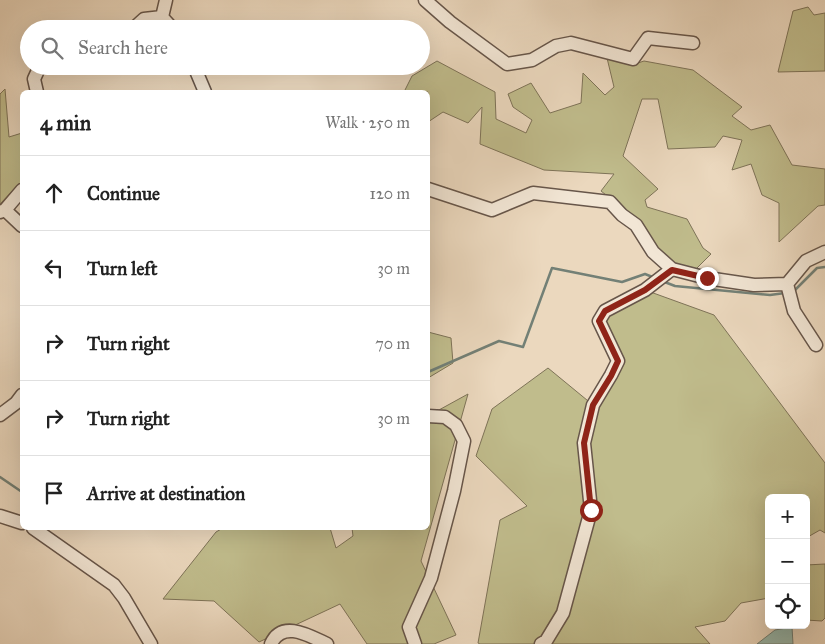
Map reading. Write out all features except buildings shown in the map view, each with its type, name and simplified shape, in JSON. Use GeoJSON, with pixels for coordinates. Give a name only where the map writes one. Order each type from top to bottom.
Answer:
{"type":"FeatureCollection","features":[{"type":"Feature","properties":{"kind":"street"},"geometry":{"type":"LineString","coordinates":[[162,17],[166,0]]}},
{"type":"Feature","properties":{"kind":"street"},"geometry":{"type":"LineString","coordinates":[[425,0],[450,22],[507,64],[532,60],[556,46],[571,43],[633,59],[648,38],[693,43]]}},
{"type":"Feature","properties":{"kind":"street"},"geometry":{"type":"LineString","coordinates":[[143,20],[162,17]]}},
{"type":"Feature","properties":{"kind":"street"},"geometry":{"type":"LineString","coordinates":[[162,17],[165,20]]}},
{"type":"Feature","properties":{"kind":"street"},"geometry":{"type":"LineString","coordinates":[[36,75],[34,79],[37,90]]}},
{"type":"Feature","properties":{"kind":"street"},"geometry":{"type":"LineString","coordinates":[[198,75],[204,90]]}},
{"type":"Feature","properties":{"kind":"street"},"geometry":{"type":"LineString","coordinates":[[430,190],[492,210],[533,192],[610,202],[622,215],[636,225],[653,252],[672,270],[707,278],[754,285],[787,284],[806,261],[825,252]]}},
{"type":"Feature","properties":{"kind":"street"},"geometry":{"type":"LineString","coordinates":[[20,192],[2,211],[20,224]]}},
{"type":"Feature","properties":{"kind":"street"},"geometry":{"type":"LineString","coordinates":[[541,644],[546,641],[563,613],[591,510],[584,443],[593,405],[618,361],[599,321],[605,311],[645,290],[672,270]]}},
{"type":"Feature","properties":{"kind":"street"},"geometry":{"type":"LineString","coordinates":[[787,284],[794,310],[816,345]]}},
{"type":"Feature","properties":{"kind":"street"},"geometry":{"type":"LineString","coordinates":[[0,415],[20,398]]}},
{"type":"Feature","properties":{"kind":"street"},"geometry":{"type":"LineString","coordinates":[[414,644],[409,627],[430,578],[454,491],[464,441],[456,425],[445,417],[430,416]]}},
{"type":"Feature","properties":{"kind":"street"},"geometry":{"type":"LineString","coordinates":[[0,516],[20,522]]}},
{"type":"Feature","properties":{"kind":"street"},"geometry":{"type":"LineString","coordinates":[[38,530],[114,585],[124,598],[151,644]]}},
{"type":"Feature","properties":{"kind":"street"},"geometry":{"type":"LineString","coordinates":[[271,644],[273,639],[286,630],[297,632],[327,644]]}},
{"type":"Feature","properties":{"kind":"shaded area"},"geometry":{"type":"Polygon","coordinates":[[[808,7],[814,15],[825,13],[825,71],[778,72],[793,11],[808,7]]]}},
{"type":"Feature","properties":{"kind":"shaded area"},"geometry":{"type":"Polygon","coordinates":[[[607,58],[635,64],[644,61],[693,70],[742,107],[732,116],[751,130],[770,125],[792,165],[825,169],[825,205],[818,206],[779,242],[779,203],[762,195],[751,164],[732,170],[742,140],[723,136],[715,147],[668,149],[658,99],[642,99],[623,156],[658,189],[645,200],[647,207],[687,219],[703,248],[711,254],[695,270],[674,264],[659,252],[640,222],[601,191],[614,174],[544,170],[480,144],[482,107],[468,123],[443,112],[430,121],[430,90],[405,90],[412,76],[430,75],[430,65],[437,61],[495,92],[496,119],[526,133],[532,120],[513,107],[508,94],[531,83],[550,113],[581,103],[583,73],[605,95],[614,87],[607,58]]]}},
{"type":"Feature","properties":{"kind":"shaded area"},"geometry":{"type":"Polygon","coordinates":[[[5,89],[9,137],[20,134],[20,183],[0,204],[0,94],[5,89]]]}},
{"type":"Feature","properties":{"kind":"shaded area"},"geometry":{"type":"Polygon","coordinates":[[[645,290],[714,315],[825,463],[825,533],[820,530],[810,536],[810,494],[765,494],[765,599],[741,603],[725,621],[695,627],[710,644],[480,644],[478,643],[500,520],[527,506],[476,456],[492,409],[548,368],[593,405],[618,361],[599,321],[645,290]]]}},
{"type":"Feature","properties":{"kind":"shaded area"},"geometry":{"type":"Polygon","coordinates":[[[430,333],[451,338],[453,363],[430,377],[430,333]]]}},
{"type":"Feature","properties":{"kind":"shaded area"},"geometry":{"type":"Polygon","coordinates":[[[468,394],[430,529],[430,415],[468,394]]]}},
{"type":"Feature","properties":{"kind":"shaded area"},"geometry":{"type":"Polygon","coordinates":[[[220,530],[331,530],[336,548],[353,536],[352,530],[430,530],[421,561],[456,635],[434,644],[367,644],[340,604],[259,642],[214,601],[163,599],[220,530]]]}},
{"type":"Feature","properties":{"kind":"shaded area"},"geometry":{"type":"Polygon","coordinates":[[[825,564],[825,618],[822,621],[810,620],[810,565],[825,564]]]}},
{"type":"Feature","properties":{"kind":"water"},"geometry":{"type":"Polygon","coordinates":[[[792,629],[793,644],[757,644],[775,630],[792,629]]]}},
{"type":"Feature","properties":{"kind":"waterway"},"geometry":{"type":"LineString","coordinates":[[793,292],[817,268],[825,267]]}},
{"type":"Feature","properties":{"kind":"waterway"},"geometry":{"type":"LineString","coordinates":[[430,371],[499,341],[523,347],[552,268],[622,282],[645,274],[655,278]]}},
{"type":"Feature","properties":{"kind":"waterway"},"geometry":{"type":"LineString","coordinates":[[662,281],[675,286],[770,295],[785,293]]}},
{"type":"Feature","properties":{"kind":"waterway"},"geometry":{"type":"LineString","coordinates":[[0,477],[20,491]]}},
{"type":"Feature","properties":{"kind":"route"},"geometry":{"type":"LineString","coordinates":[[591,510],[584,443],[593,405],[618,361],[599,321],[605,311],[645,290],[672,270],[707,278]]}}]}
